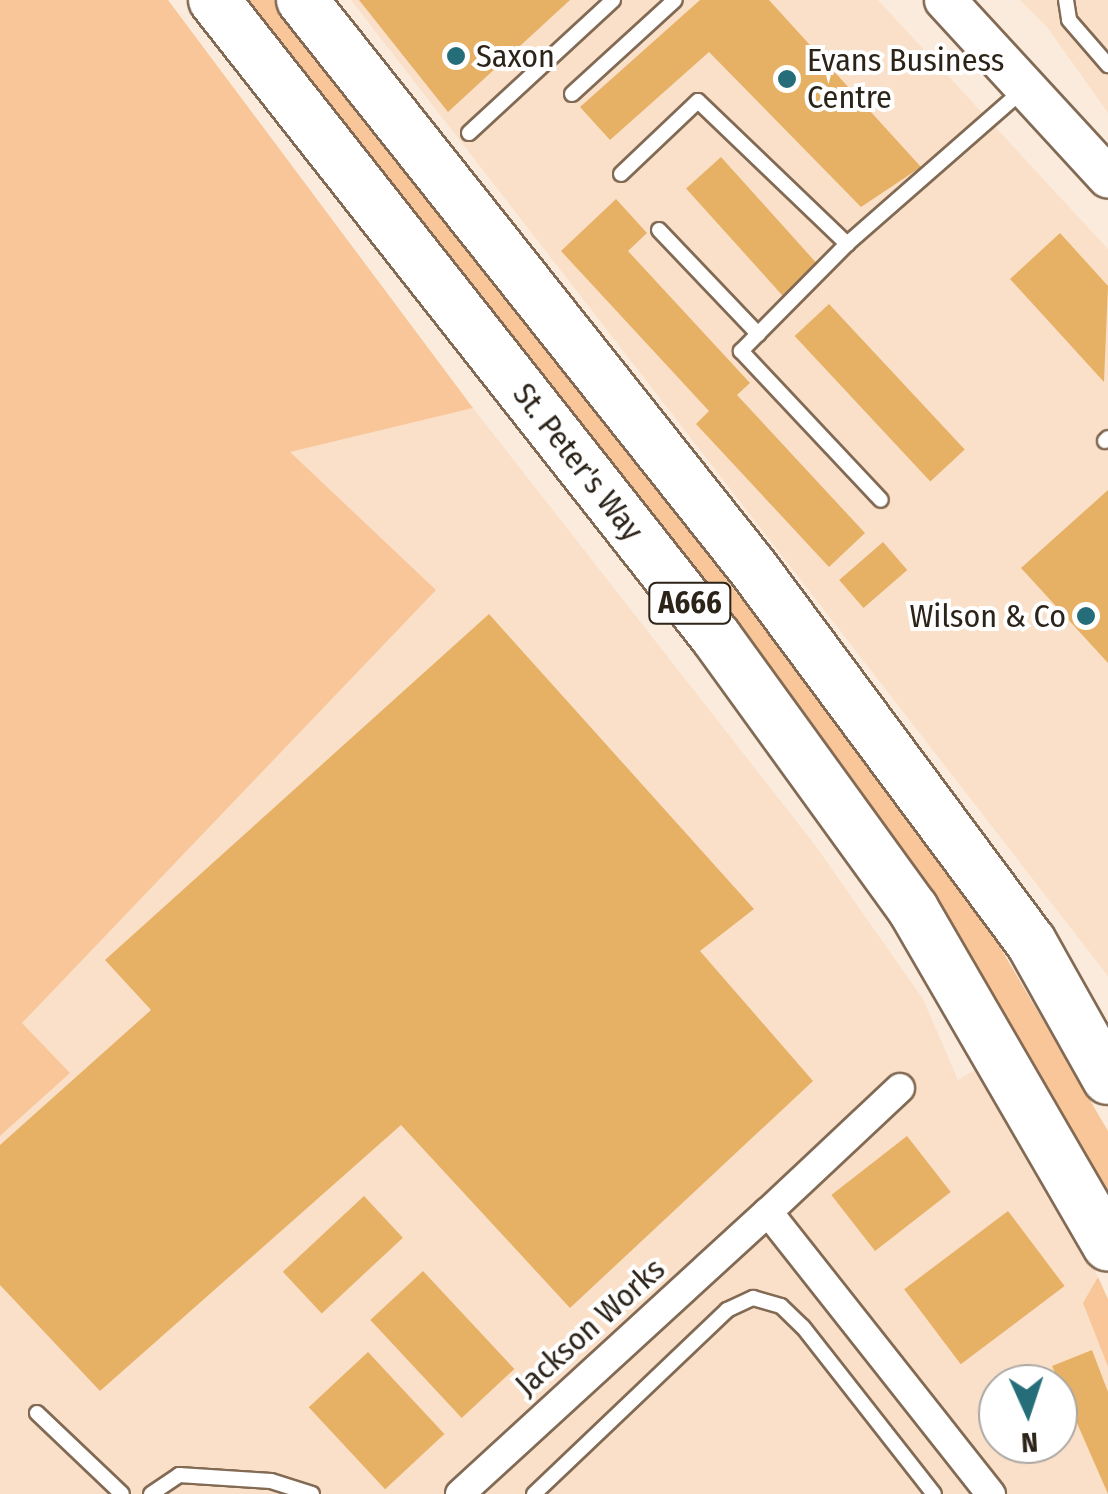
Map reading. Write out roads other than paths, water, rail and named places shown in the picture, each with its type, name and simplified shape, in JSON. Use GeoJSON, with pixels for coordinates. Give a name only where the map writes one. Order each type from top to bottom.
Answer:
{"type":"FeatureCollection","features":[{"type":"Feature","properties":{"kind":"highway","name":"St. Peter's Way"},"geometry":{"type":"LineString","coordinates":[[214,0],[716,637],[913,909],[1108,1246]]}},
{"type":"Feature","properties":{"kind":"highway","name":"A666"},"geometry":{"type":"LineString","coordinates":[[302,0],[753,568],[1031,942],[1108,1079]]}},
{"type":"Feature","properties":{"kind":"highway"},"geometry":{"type":"LineString","coordinates":[[1031,942],[1108,1044]]}},
{"type":"Feature","properties":{"kind":"main road"},"geometry":{"type":"LineString","coordinates":[[945,0],[1108,177]]}},
{"type":"Feature","properties":{"kind":"street","name":"Jackson Works"},"geometry":{"type":"LineString","coordinates":[[460,1494],[900,1088]]}},
{"type":"Feature","properties":{"kind":"street"},"geometry":{"type":"LineString","coordinates":[[768,1212],[991,1494]]}},
{"type":"Feature","properties":{"kind":"lane"},"geometry":{"type":"LineString","coordinates":[[469,133],[613,0]]}},
{"type":"Feature","properties":{"kind":"lane"},"geometry":{"type":"LineString","coordinates":[[572,94],[675,0]]}},
{"type":"Feature","properties":{"kind":"lane"},"geometry":{"type":"LineString","coordinates":[[1066,0],[1069,20],[1108,64]]}},
{"type":"Feature","properties":{"kind":"lane"},"geometry":{"type":"LineString","coordinates":[[881,500],[741,350],[847,244],[1027,86]]}},
{"type":"Feature","properties":{"kind":"lane"},"geometry":{"type":"LineString","coordinates":[[622,174],[698,101],[847,244]]}},
{"type":"Feature","properties":{"kind":"lane"},"geometry":{"type":"LineString","coordinates":[[659,230],[758,334]]}},
{"type":"Feature","properties":{"kind":"lane"},"geometry":{"type":"LineString","coordinates":[[534,1494],[728,1310],[754,1298],[781,1306],[804,1327],[934,1494]]}},
{"type":"Feature","properties":{"kind":"lane"},"geometry":{"type":"LineString","coordinates":[[36,1413],[122,1494]]}},
{"type":"Feature","properties":{"kind":"lane"},"geometry":{"type":"LineString","coordinates":[[151,1494],[178,1475],[271,1480],[312,1494]]}},
{"type":"Feature","properties":{"kind":"place","name":"Saxon"},"geometry":{"type":"Point","coordinates":[456,56]}},
{"type":"Feature","properties":{"kind":"place","name":"Evans Business Centre"},"geometry":{"type":"Point","coordinates":[787,79]}},
{"type":"Feature","properties":{"kind":"place","name":"Wilson & Co"},"geometry":{"type":"Point","coordinates":[1086,616]}}]}
